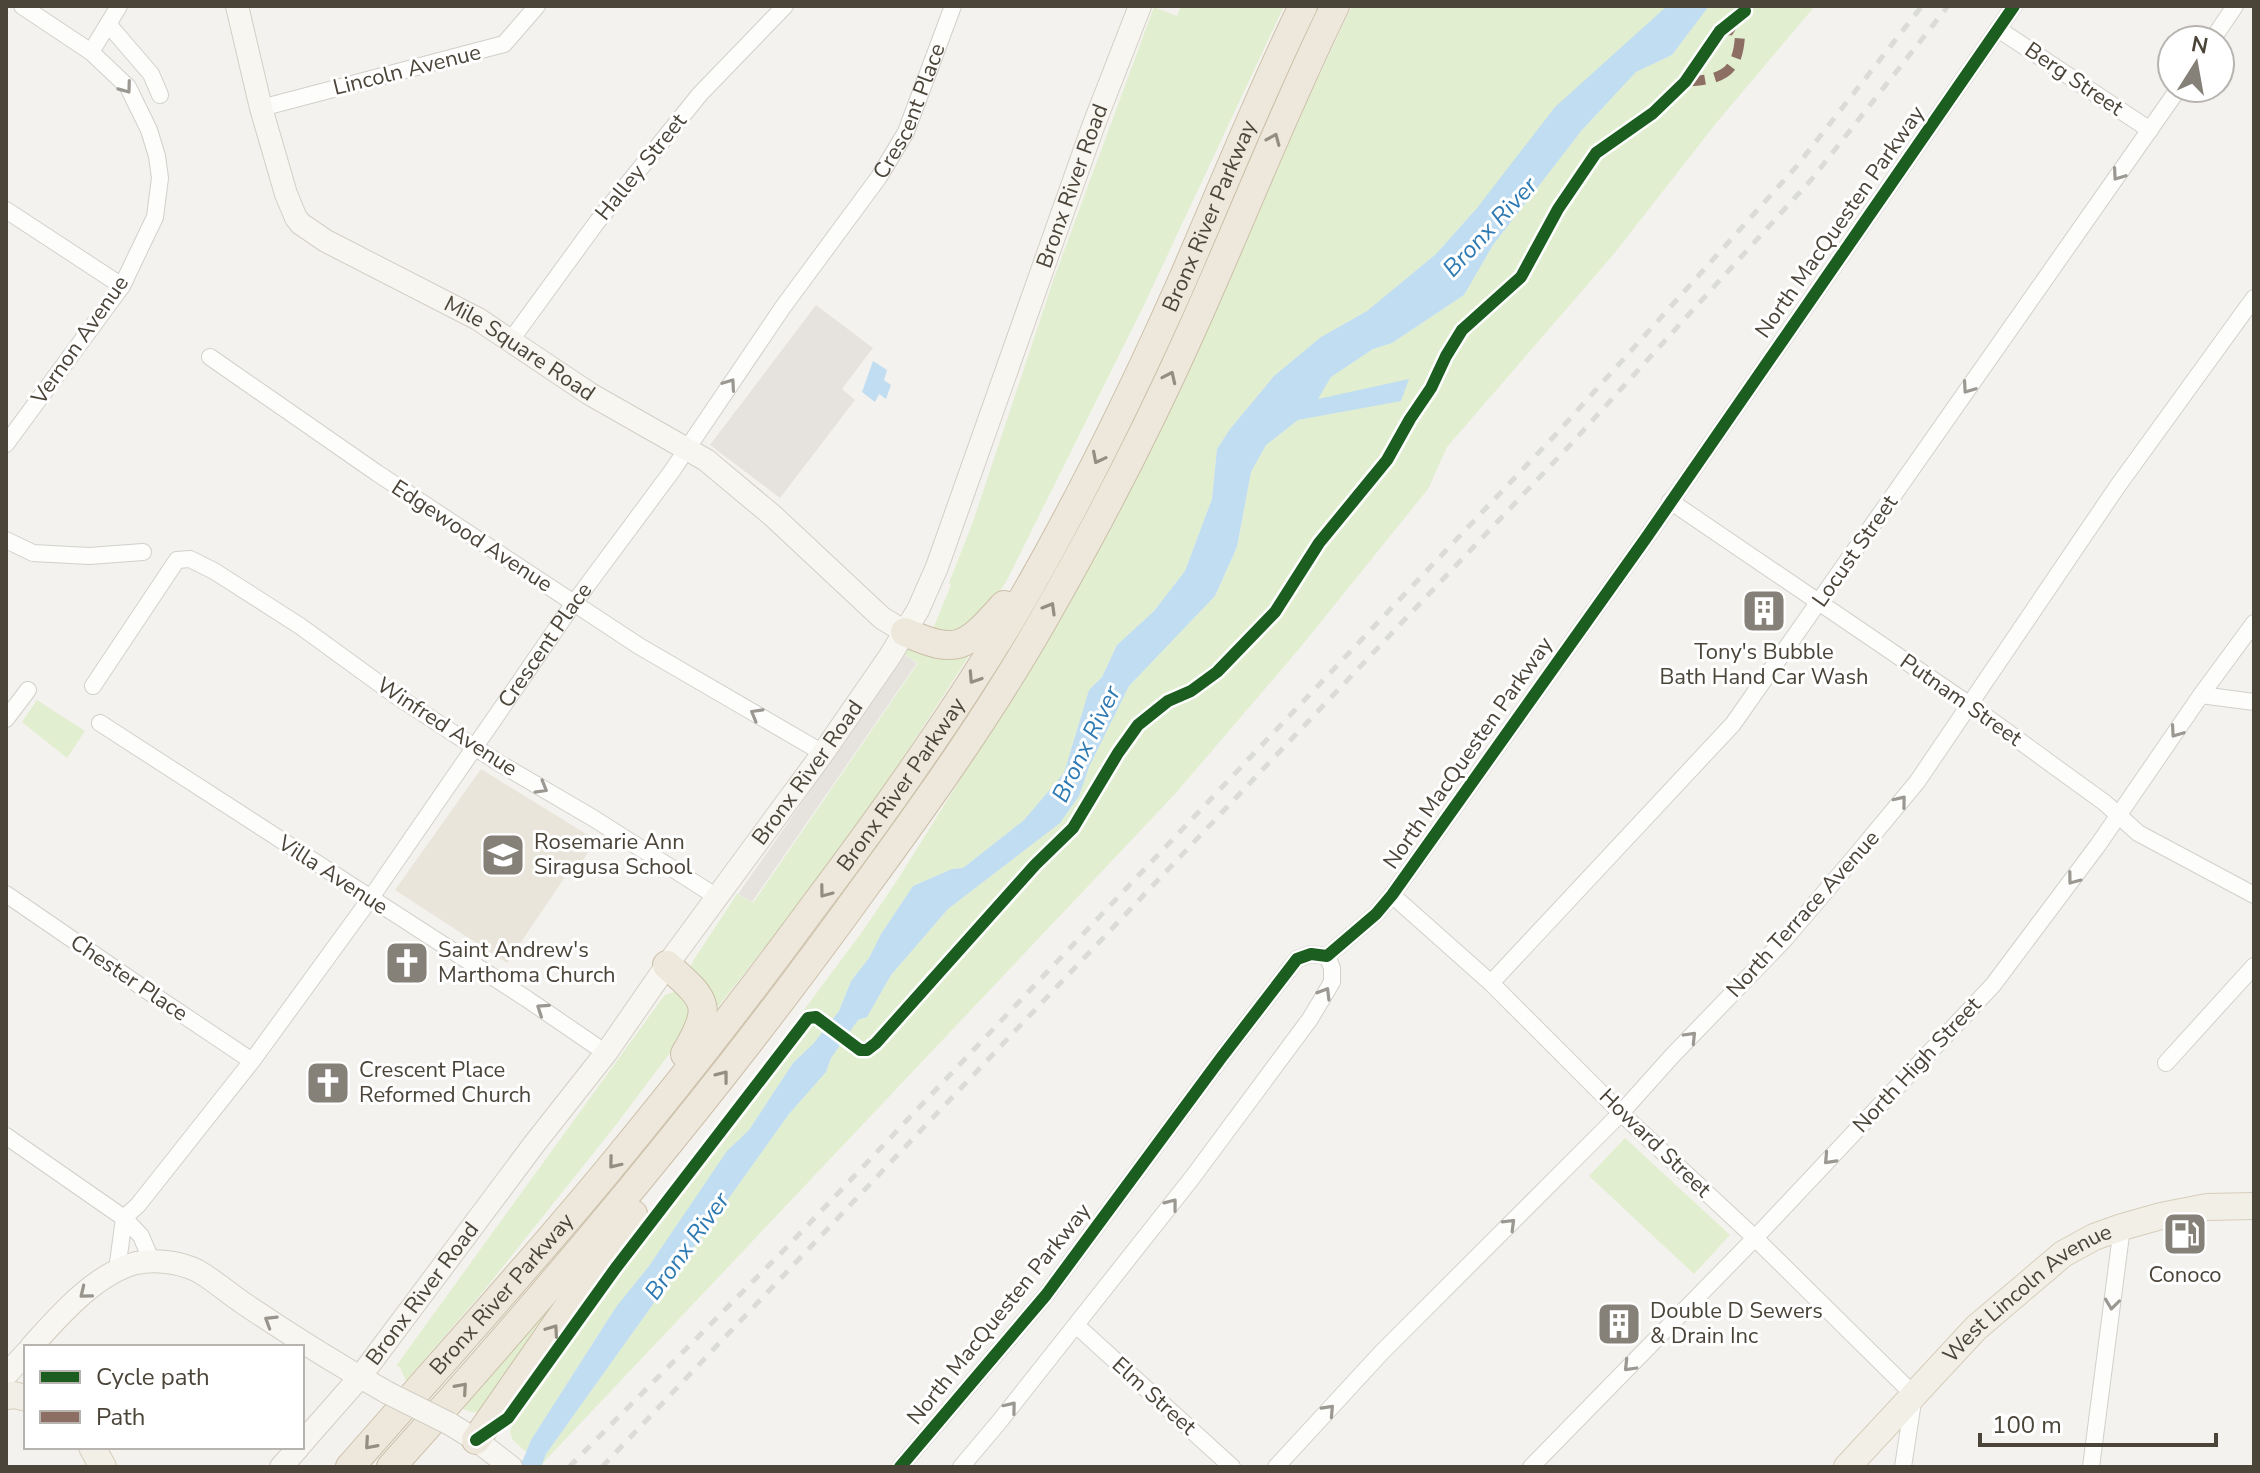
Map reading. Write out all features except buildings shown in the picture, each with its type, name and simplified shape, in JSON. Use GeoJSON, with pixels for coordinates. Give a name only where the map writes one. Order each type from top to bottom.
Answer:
{"type":"FeatureCollection","features":[{"type":"Feature","properties":{"kind":"highway","name":"Bronx River Parkway"},"geometry":{"type":"LineString","coordinates":[[350,1467],[528,1265],[643,1128],[765,972],[885,810],[976,674],[1042,563],[1099,456],[1155,340],[1303,6]]}},
{"type":"Feature","properties":{"kind":"highway","name":"Bronx River Parkway"},"geometry":{"type":"LineString","coordinates":[[391,1467],[547,1291],[675,1137],[883,862],[973,733],[1041,623],[1164,391],[1335,6]]}},
{"type":"Feature","properties":{"kind":"highway"},"geometry":{"type":"LineString","coordinates":[[905,632],[940,646],[961,644],[983,629],[1042,563]]}},
{"type":"Feature","properties":{"kind":"highway"},"geometry":{"type":"LineString","coordinates":[[643,1128],[699,1031],[704,1012],[702,1001],[695,991],[667,965]]}},
{"type":"Feature","properties":{"kind":"highway"},"geometry":{"type":"LineString","coordinates":[[476,1440],[618,1236],[675,1137]]}},
{"type":"Feature","properties":{"kind":"main road","name":"West Lincoln Avenue"},"geometry":{"type":"LineString","coordinates":[[1847,1467],[1976,1328],[2063,1254],[2094,1237],[2161,1216],[2207,1207],[2254,1206]]}},
{"type":"Feature","properties":{"kind":"main road"},"geometry":{"type":"LineString","coordinates":[[93,1449],[103,1467]]}},
{"type":"Feature","properties":{"kind":"street","name":"Vernon Avenue"},"geometry":{"type":"LineString","coordinates":[[6,444],[122,286],[155,217],[160,178],[149,130],[128,87],[91,52],[22,6]]}},
{"type":"Feature","properties":{"kind":"street"},"geometry":{"type":"LineString","coordinates":[[91,52],[119,6]]}},
{"type":"Feature","properties":{"kind":"street","name":"Mile Square Road"},"geometry":{"type":"LineString","coordinates":[[237,6],[261,108],[289,203],[301,224],[336,247],[460,309],[590,394],[718,469],[882,618],[905,632]]}},
{"type":"Feature","properties":{"kind":"street","name":"Lincoln Avenue"},"geometry":{"type":"LineString","coordinates":[[261,108],[504,44],[537,6]]}},
{"type":"Feature","properties":{"kind":"street","name":"Halley Street"},"geometry":{"type":"LineString","coordinates":[[511,340],[597,222],[700,94],[785,6]]}},
{"type":"Feature","properties":{"kind":"street","name":"Crescent Place"},"geometry":{"type":"LineString","coordinates":[[124,1218],[138,1205],[252,1061],[370,899],[574,603],[879,177],[906,132],[953,6]]}},
{"type":"Feature","properties":{"kind":"street","name":"Bronx River Road"},"geometry":{"type":"LineString","coordinates":[[304,1440],[360,1377],[606,1053],[823,753],[918,610],[937,567],[1094,124],[1140,6]]}},
{"type":"Feature","properties":{"kind":"street","name":"North MacQuesten Parkway"},"geometry":{"type":"LineString","coordinates":[[900,1467],[1046,1295],[1297,959],[1311,954],[1327,956],[1376,914],[1392,895],[2014,6]]}},
{"type":"Feature","properties":{"kind":"street"},"geometry":{"type":"LineString","coordinates":[[2223,24],[2235,6]]}},
{"type":"Feature","properties":{"kind":"street"},"geometry":{"type":"LineString","coordinates":[[108,24],[151,74],[160,95]]}},
{"type":"Feature","properties":{"kind":"street","name":"Berg Street"},"geometry":{"type":"LineString","coordinates":[[1998,29],[2150,130]]}},
{"type":"Feature","properties":{"kind":"street","name":"Locust Street"},"geometry":{"type":"LineString","coordinates":[[1491,983],[1733,724],[2168,104]]}},
{"type":"Feature","properties":{"kind":"street"},"geometry":{"type":"LineString","coordinates":[[6,210],[122,286]]}},
{"type":"Feature","properties":{"kind":"street","name":"North Terrace Avenue"},"geometry":{"type":"LineString","coordinates":[[1276,1467],[1382,1352],[1621,1113],[1784,940],[1833,883],[1917,782],[2117,487],[2254,298]]}},
{"type":"Feature","properties":{"kind":"street","name":"Edgewood Avenue"},"geometry":{"type":"LineString","coordinates":[[210,357],[377,473],[639,646],[823,753]]}},
{"type":"Feature","properties":{"kind":"street","name":"Putnam Street"},"geometry":{"type":"LineString","coordinates":[[1670,501],[1970,705],[2105,803],[2138,833],[2254,895]]}},
{"type":"Feature","properties":{"kind":"street"},"geometry":{"type":"LineString","coordinates":[[6,540],[33,553],[89,556],[143,552]]}},
{"type":"Feature","properties":{"kind":"street","name":"Winfred Avenue"},"geometry":{"type":"LineString","coordinates":[[93,686],[177,560],[190,559],[300,626],[395,695],[499,763],[717,897]]}},
{"type":"Feature","properties":{"kind":"street","name":"North High Street"},"geometry":{"type":"LineString","coordinates":[[1531,1467],[1755,1238],[1993,985],[2118,816],[2254,623]]}},
{"type":"Feature","properties":{"kind":"street"},"geometry":{"type":"LineString","coordinates":[[6,719],[28,690]]}},
{"type":"Feature","properties":{"kind":"street"},"geometry":{"type":"LineString","coordinates":[[2201,695],[2254,702]]}},
{"type":"Feature","properties":{"kind":"street","name":"Villa Avenue"},"geometry":{"type":"LineString","coordinates":[[100,723],[606,1053]]}},
{"type":"Feature","properties":{"kind":"street","name":"Chester Place"},"geometry":{"type":"LineString","coordinates":[[6,894],[252,1061]]}},
{"type":"Feature","properties":{"kind":"street","name":"Howard Street"},"geometry":{"type":"LineString","coordinates":[[1392,895],[1491,983],[1621,1113],[1755,1238],[1914,1395]]}},
{"type":"Feature","properties":{"kind":"street"},"geometry":{"type":"LineString","coordinates":[[961,1467],[1192,1178],[1310,1019],[1332,982],[1332,968],[1327,956]]}},
{"type":"Feature","properties":{"kind":"street"},"geometry":{"type":"LineString","coordinates":[[2166,1063],[2254,966]]}},
{"type":"Feature","properties":{"kind":"street"},"geometry":{"type":"LineString","coordinates":[[6,1136],[124,1218],[141,1236],[152,1262]]}},
{"type":"Feature","properties":{"kind":"street"},"geometry":{"type":"LineString","coordinates":[[117,1270],[124,1218]]}},
{"type":"Feature","properties":{"kind":"street"},"geometry":{"type":"LineString","coordinates":[[2091,1467],[2122,1227]]}},
{"type":"Feature","properties":{"kind":"street"},"geometry":{"type":"LineString","coordinates":[[33,1345],[70,1305],[117,1270],[136,1263],[174,1262],[196,1271],[360,1377],[450,1424],[506,1462]]}},
{"type":"Feature","properties":{"kind":"street","name":"Elm Street"},"geometry":{"type":"LineString","coordinates":[[1076,1325],[1232,1467]]}},
{"type":"Feature","properties":{"kind":"street"},"geometry":{"type":"LineString","coordinates":[[6,1375],[24,1355]]}},
{"type":"Feature","properties":{"kind":"street"},"geometry":{"type":"LineString","coordinates":[[1903,1467],[1914,1395]]}},
{"type":"Feature","properties":{"kind":"street","name":"Bronx River Road"},"geometry":{"type":"LineString","coordinates":[[281,1467],[297,1449]]}},
{"type":"Feature","properties":{"kind":"shaded area"},"geometry":{"type":"Polygon","coordinates":[[[816,305],[873,348],[842,389],[855,400],[780,498],[710,445],[816,305]]]}},
{"type":"Feature","properties":{"kind":"shaded area"},"geometry":{"type":"Polygon","coordinates":[[[905,655],[917,663],[752,902],[738,894],[905,655]]]}},
{"type":"Feature","properties":{"kind":"shaded area","name":"Rosemarie Ann Siragusa School"},"geometry":{"type":"Polygon","coordinates":[[[481,769],[596,840],[574,874],[569,871],[507,963],[395,890],[481,769]]]}},
{"type":"Feature","properties":{"kind":"green space"},"geometry":{"type":"Polygon","coordinates":[[[1181,6],[1284,6],[1145,303],[1007,580],[981,621],[967,634],[932,631],[974,519],[1054,278],[1154,7],[1177,16],[1181,6]]]}},
{"type":"Feature","properties":{"kind":"green space"},"geometry":{"type":"Polygon","coordinates":[[[1352,6],[1667,6],[1613,56],[1436,254],[1367,311],[1321,337],[1274,376],[1230,429],[1217,449],[1212,499],[1185,571],[1154,611],[1117,645],[1102,677],[1089,690],[1064,773],[1024,820],[963,868],[952,869],[913,886],[869,958],[851,981],[839,1011],[793,1063],[749,1130],[727,1152],[649,1266],[616,1307],[526,1452],[512,1439],[510,1431],[530,1381],[600,1279],[862,932],[898,879],[1080,583],[1166,416],[1352,6]]]}},
{"type":"Feature","properties":{"kind":"green space"},"geometry":{"type":"Polygon","coordinates":[[[1709,6],[1815,6],[1717,122],[1613,255],[1447,447],[1428,489],[1299,649],[1175,794],[541,1465],[789,1114],[826,1072],[831,1058],[858,1020],[867,1017],[891,975],[948,909],[1060,823],[1079,796],[1089,767],[1129,686],[1215,596],[1237,547],[1251,472],[1266,445],[1298,420],[1401,400],[1317,400],[1331,377],[1373,349],[1392,343],[1464,295],[1493,245],[1582,130],[1636,72],[1672,55],[1709,6]]]}},
{"type":"Feature","properties":{"kind":"green space"},"geometry":{"type":"Polygon","coordinates":[[[978,642],[897,767],[814,884],[714,1012],[690,968],[693,961],[737,894],[753,903],[918,663],[904,654],[909,647],[978,642]]]}},
{"type":"Feature","properties":{"kind":"green space"},"geometry":{"type":"Polygon","coordinates":[[[37,700],[85,731],[67,758],[22,722],[37,700]]]}},
{"type":"Feature","properties":{"kind":"green space"},"geometry":{"type":"Polygon","coordinates":[[[677,991],[690,997],[691,1025],[486,1288],[406,1381],[400,1367],[396,1366],[661,1000],[677,991]]]}},
{"type":"Feature","properties":{"kind":"green space"},"geometry":{"type":"Polygon","coordinates":[[[1625,1138],[1730,1235],[1694,1274],[1589,1176],[1625,1138]]]}},
{"type":"Feature","properties":{"kind":"green space"},"geometry":{"type":"Polygon","coordinates":[[[575,1279],[486,1409],[474,1412],[462,1408],[575,1279]]]}},
{"type":"Feature","properties":{"kind":"water","name":"Bronx River"},"geometry":{"type":"Polygon","coordinates":[[[1667,6],[1709,6],[1672,55],[1636,72],[1582,130],[1493,245],[1464,295],[1392,343],[1373,349],[1331,377],[1318,399],[1409,379],[1401,401],[1298,420],[1266,445],[1251,472],[1237,547],[1215,596],[1129,686],[1089,767],[1079,796],[1060,823],[948,909],[891,975],[867,1017],[858,1020],[831,1058],[826,1072],[789,1114],[546,1454],[541,1467],[508,1467],[523,1460],[531,1440],[616,1307],[649,1266],[727,1151],[749,1130],[793,1063],[839,1011],[851,981],[869,958],[913,886],[952,869],[963,868],[1024,820],[1064,773],[1089,690],[1102,677],[1117,645],[1154,611],[1185,571],[1212,499],[1217,449],[1230,429],[1274,376],[1321,337],[1367,311],[1436,254],[1477,208],[1555,107],[1667,6]]]}},
{"type":"Feature","properties":{"kind":"water"},"geometry":{"type":"Polygon","coordinates":[[[873,361],[887,370],[884,380],[891,385],[886,399],[879,394],[875,402],[862,392],[873,361]]]}},
{"type":"Feature","properties":{"kind":"railway"},"geometry":{"type":"LineString","coordinates":[[569,1467],[788,1246],[1558,432],[1796,167],[1922,6]]}},
{"type":"Feature","properties":{"kind":"railway"},"geometry":{"type":"LineString","coordinates":[[602,1467],[1571,444],[1811,180],[1948,6]]}},
{"type":"Feature","properties":{"kind":"marked path"},"geometry":{"type":"LineString","coordinates":[[1685,82],[1718,76],[1731,67],[1736,59],[1740,35],[1732,30],[1720,31]]}},
{"type":"Feature","properties":{"kind":"cycle path"},"geometry":{"type":"LineString","coordinates":[[900,1467],[1046,1295],[1297,959],[1311,954],[1327,956],[1376,914],[1392,895],[1646,538],[2014,6]]}},
{"type":"Feature","properties":{"kind":"cycle path"},"geometry":{"type":"LineString","coordinates":[[476,1440],[508,1418],[615,1269],[808,1018],[816,1017],[860,1050],[867,1050],[876,1043],[1035,865],[1073,828],[1138,725],[1168,701],[1191,691],[1217,672],[1275,612],[1319,543],[1387,460],[1462,330],[1521,277],[1558,209],[1596,153],[1653,113],[1685,82],[1720,31],[1745,11]]}},
{"type":"Feature","properties":{"kind":"place","name":"Tony's Bubble Bath Hand Car Wash"},"geometry":{"type":"Point","coordinates":[1764,611]}},
{"type":"Feature","properties":{"kind":"place","name":"Rosemarie Ann Siragusa School"},"geometry":{"type":"Point","coordinates":[503,855]}},
{"type":"Feature","properties":{"kind":"place","name":"Saint Andrew's Marthoma Church"},"geometry":{"type":"Point","coordinates":[407,963]}},
{"type":"Feature","properties":{"kind":"place","name":"Crescent Place Reformed Church"},"geometry":{"type":"Point","coordinates":[328,1083]}},
{"type":"Feature","properties":{"kind":"place","name":"Conoco"},"geometry":{"type":"Point","coordinates":[2185,1234]}},
{"type":"Feature","properties":{"kind":"place","name":"Double D Sewers & Drain Inc"},"geometry":{"type":"Point","coordinates":[1619,1324]}}]}
